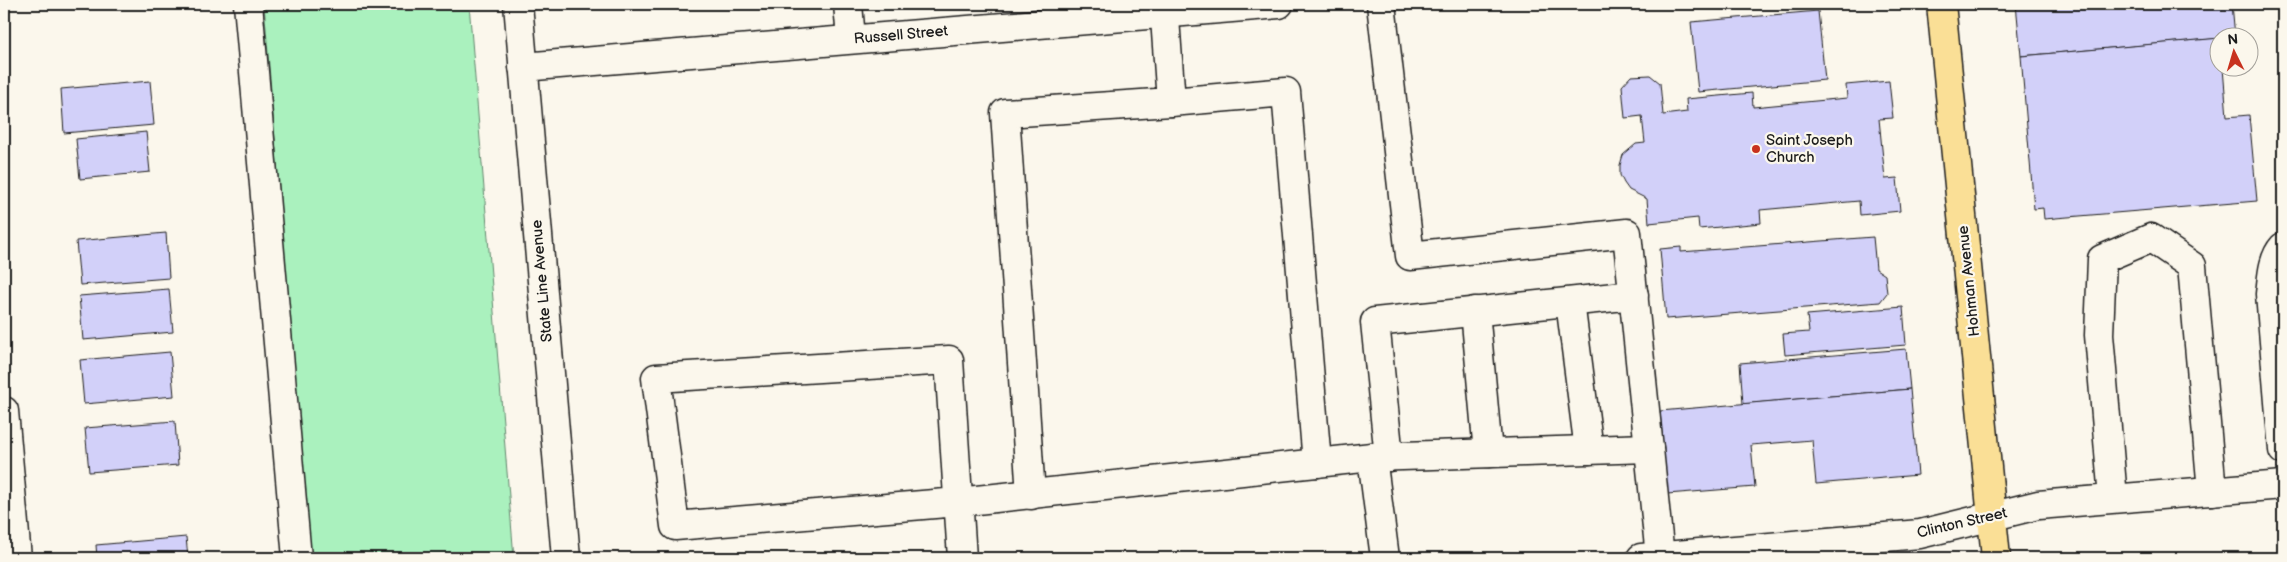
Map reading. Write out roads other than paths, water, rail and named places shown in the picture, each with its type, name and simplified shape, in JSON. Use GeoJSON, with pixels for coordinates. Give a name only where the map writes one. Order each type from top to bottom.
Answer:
{"type":"FeatureCollection","features":[{"type":"Feature","properties":{"kind":"main road","name":"Hohman Avenue"},"geometry":{"type":"LineString","coordinates":[[1941,4],[1996,558]]}},
{"type":"Feature","properties":{"kind":"street"},"geometry":{"type":"LineString","coordinates":[[248,4],[297,558]]}},
{"type":"Feature","properties":{"kind":"street","name":"State Line Avenue"},"geometry":{"type":"LineString","coordinates":[[518,4],[566,558]]}},
{"type":"Feature","properties":{"kind":"street"},"geometry":{"type":"LineString","coordinates":[[848,4],[851,39]]}},
{"type":"Feature","properties":{"kind":"street","name":"Russell Street"},"geometry":{"type":"LineString","coordinates":[[524,67],[851,39],[1164,8],[1279,4]]}},
{"type":"Feature","properties":{"kind":"street"},"geometry":{"type":"LineString","coordinates":[[1381,4],[1410,256],[1627,233],[1649,448],[1650,557]]}},
{"type":"Feature","properties":{"kind":"street"},"geometry":{"type":"LineString","coordinates":[[1164,8],[1171,102]]}},
{"type":"Feature","properties":{"kind":"street"},"geometry":{"type":"LineString","coordinates":[[1031,495],[1005,113],[1286,92],[1317,463]]}},
{"type":"Feature","properties":{"kind":"street"},"geometry":{"type":"LineString","coordinates":[[2113,498],[2099,335],[2102,259],[2151,238],[2192,266],[2212,491]]}},
{"type":"Feature","properties":{"kind":"street"},"geometry":{"type":"LineString","coordinates":[[2279,278],[2283,450]]}},
{"type":"Feature","properties":{"kind":"street"},"geometry":{"type":"LineString","coordinates":[[1385,558],[1375,322],[1634,295]]}},
{"type":"Feature","properties":{"kind":"street"},"geometry":{"type":"LineString","coordinates":[[1570,302],[1589,450]]}},
{"type":"Feature","properties":{"kind":"street"},"geometry":{"type":"LineString","coordinates":[[1475,311],[1488,453]]}},
{"type":"Feature","properties":{"kind":"street"},"geometry":{"type":"LineString","coordinates":[[962,558],[958,502],[949,360],[656,378],[674,526],[958,502],[1031,495],[1380,457],[1649,448]]}},
{"type":"Feature","properties":{"kind":"street"},"geometry":{"type":"LineString","coordinates":[[4,410],[17,558]]}},
{"type":"Feature","properties":{"kind":"street","name":"Clinton Street"},"geometry":{"type":"LineString","coordinates":[[1650,557],[1920,534],[1992,518],[2038,505],[2283,485]]}},
{"type":"Feature","properties":{"kind":"place","name":"Saint Joseph Church"},"geometry":{"type":"Point","coordinates":[1756,149]}}]}
